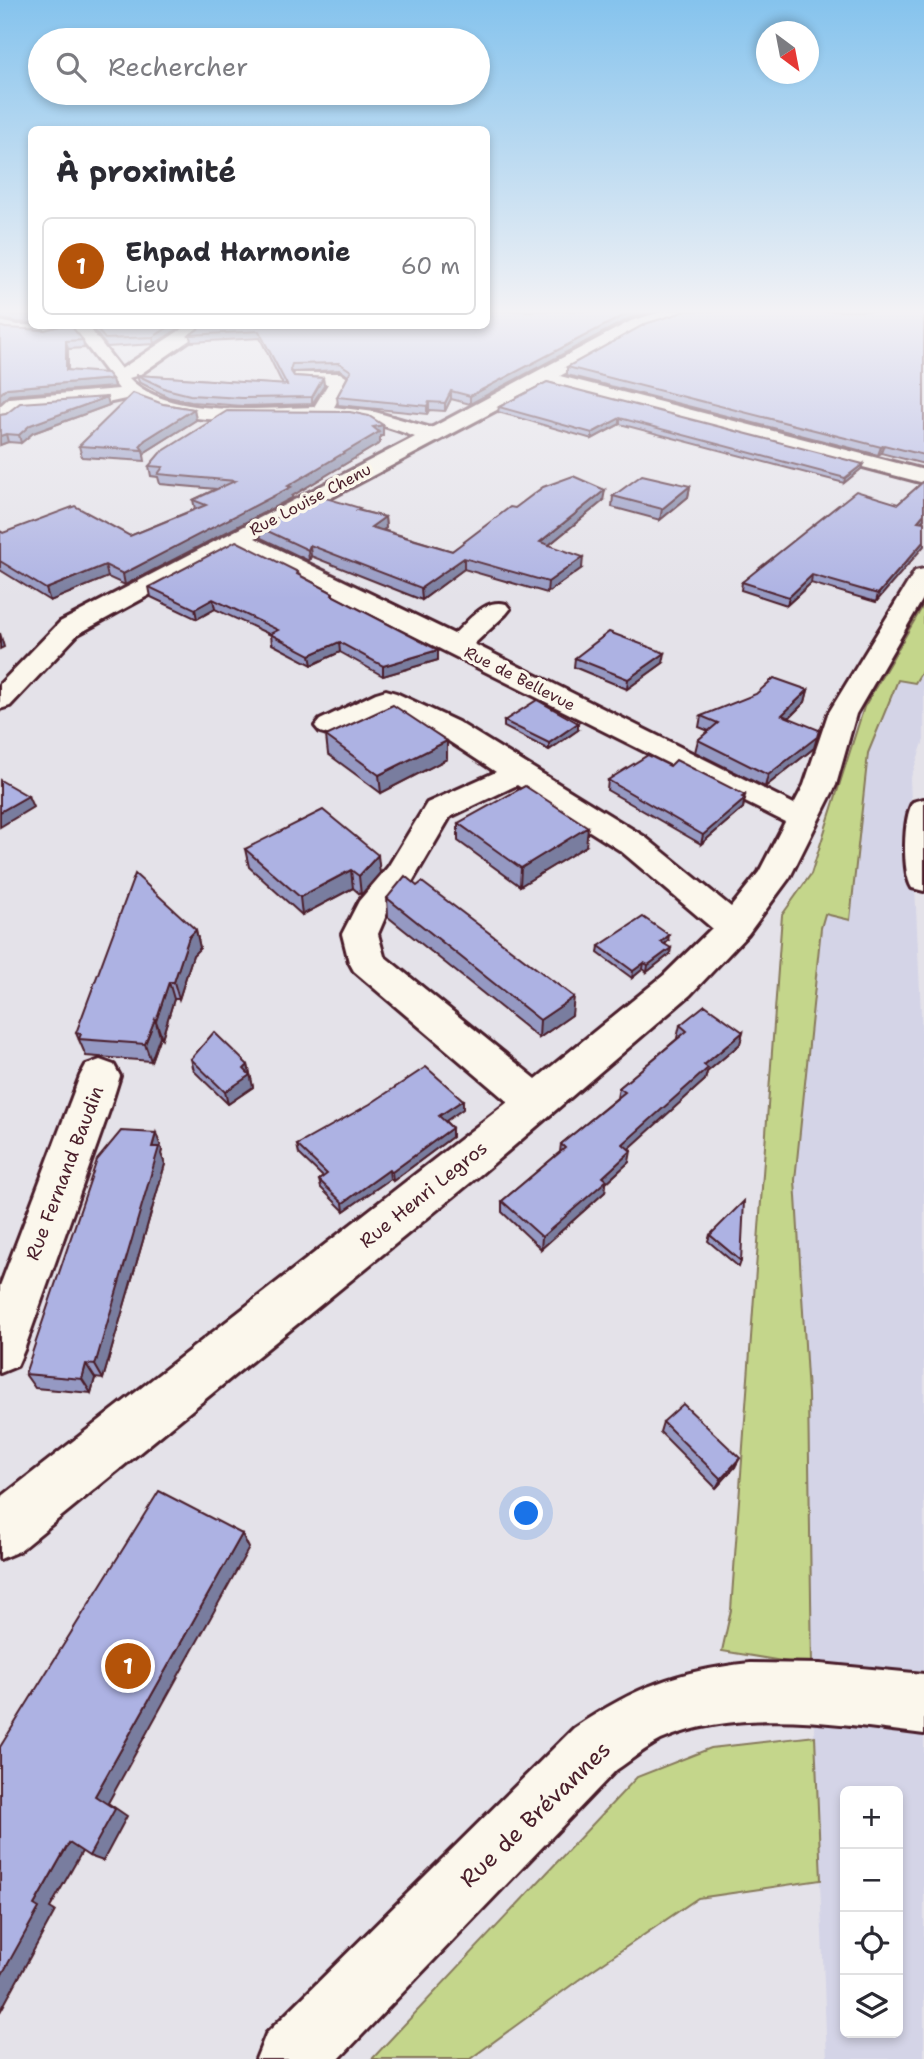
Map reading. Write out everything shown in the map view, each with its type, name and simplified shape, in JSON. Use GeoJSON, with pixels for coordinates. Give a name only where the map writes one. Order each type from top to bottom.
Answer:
{"type":"FeatureCollection","features":[{"type":"Feature","properties":{"kind":"street"},"geometry":{"type":"LineString","coordinates":[[186,407],[265,416],[340,413],[385,419],[432,436]]}},
{"type":"Feature","properties":{"kind":"street"},"geometry":{"type":"LineString","coordinates":[[320,414],[324,407]]}},
{"type":"Feature","properties":{"kind":"street","name":"Rue Louise Chenu"},"geometry":{"type":"LineString","coordinates":[[0,701],[69,628],[487,407]]}},
{"type":"Feature","properties":{"kind":"street"},"geometry":{"type":"LineString","coordinates":[[653,407],[924,477]]}},
{"type":"Feature","properties":{"kind":"street"},"geometry":{"type":"LineString","coordinates":[[191,435],[226,412]]}},
{"type":"Feature","properties":{"kind":"street","name":"Rue de Bellevue"},"geometry":{"type":"LineString","coordinates":[[236,538],[787,813],[803,817]]}},
{"type":"Feature","properties":{"kind":"street","name":"Rue Henri Legros"},"geometry":{"type":"LineString","coordinates":[[0,1532],[466,1161],[677,985],[736,925],[773,877],[820,785],[842,713],[924,576]]}},
{"type":"Feature","properties":{"kind":"street"},"geometry":{"type":"LineString","coordinates":[[457,646],[497,609]]}},
{"type":"Feature","properties":{"kind":"street"},"geometry":{"type":"LineString","coordinates":[[330,726],[386,699],[449,728],[633,844],[721,918],[736,925]]}},
{"type":"Feature","properties":{"kind":"street"},"geometry":{"type":"LineString","coordinates":[[518,773],[438,810],[400,874],[372,908],[360,934],[367,962],[535,1102]]}},
{"type":"Feature","properties":{"kind":"street"},"geometry":{"type":"LineString","coordinates":[[924,809],[924,880]]}},
{"type":"Feature","properties":{"kind":"street","name":"Rue Fernand Baudin"},"geometry":{"type":"LineString","coordinates":[[0,1350],[29,1267],[79,1141],[100,1076]]}},
{"type":"Feature","properties":{"kind":"street","name":"Rue de Brévannes"},"geometry":{"type":"LineString","coordinates":[[291,2059],[595,1749],[648,1715],[706,1697],[803,1691],[924,1704]]}},
{"type":"Feature","properties":{"kind":"shaded area"},"geometry":{"type":"Polygon","coordinates":[[[924,604],[924,740],[910,780],[924,1077],[924,2059],[827,2059],[782,915],[811,874],[864,707],[924,604]]]}},
{"type":"Feature","properties":{"kind":"green space"},"geometry":{"type":"Polygon","coordinates":[[[924,604],[924,668],[915,683],[898,680],[868,753],[850,920],[825,914],[821,928],[795,1180],[808,1394],[812,1666],[722,1651],[731,1610],[782,915],[811,874],[864,707],[924,604]]]}},
{"type":"Feature","properties":{"kind":"green space"},"geometry":{"type":"Polygon","coordinates":[[[815,1736],[821,1880],[698,1898],[588,1973],[470,2059],[372,2059],[637,1777],[711,1748],[815,1736]]]}},
{"type":"Feature","properties":{"kind":"building"},"geometry":{"type":"Polygon","coordinates":[[[15,407],[79,407],[30,425],[19,435],[0,436],[0,415],[15,407]]]}},
{"type":"Feature","properties":{"kind":"building"},"geometry":{"type":"Polygon","coordinates":[[[119,407],[194,409],[145,440],[140,446],[143,450],[79,446],[119,407]]]}},
{"type":"Feature","properties":{"kind":"building"},"geometry":{"type":"Polygon","coordinates":[[[499,407],[644,407],[863,464],[845,478],[620,418],[592,433],[499,407]]]}},
{"type":"Feature","properties":{"kind":"building"},"geometry":{"type":"Polygon","coordinates":[[[724,407],[924,407],[924,455],[884,445],[881,447],[724,407]]]}},
{"type":"Feature","properties":{"kind":"building"},"geometry":{"type":"Polygon","coordinates":[[[227,411],[350,412],[369,416],[383,425],[373,427],[379,432],[288,486],[291,487],[123,574],[105,565],[46,589],[0,561],[0,531],[3,533],[75,506],[130,536],[206,505],[193,500],[235,481],[158,474],[163,467],[149,466],[160,453],[227,411]]]}},
{"type":"Feature","properties":{"kind":"building"},"geometry":{"type":"Polygon","coordinates":[[[642,475],[690,486],[662,509],[613,496],[642,475]]]}},
{"type":"Feature","properties":{"kind":"building"},"geometry":{"type":"Polygon","coordinates":[[[573,476],[605,490],[540,542],[583,557],[548,582],[464,558],[421,588],[310,545],[308,550],[259,527],[319,496],[385,517],[371,527],[452,551],[510,507],[515,508],[543,487],[573,476]]]}},
{"type":"Feature","properties":{"kind":"building"},"geometry":{"type":"Polygon","coordinates":[[[924,481],[924,514],[918,521],[924,522],[924,541],[878,594],[812,575],[789,597],[742,582],[856,491],[898,504],[924,481]]]}},
{"type":"Feature","properties":{"kind":"building"},"geometry":{"type":"Polygon","coordinates":[[[236,541],[298,572],[297,574],[333,593],[332,595],[438,650],[383,666],[339,642],[310,655],[270,634],[278,630],[213,599],[195,609],[149,587],[236,541]]]}},
{"type":"Feature","properties":{"kind":"building"},"geometry":{"type":"Polygon","coordinates":[[[609,632],[665,653],[628,679],[575,658],[609,632]]]}},
{"type":"Feature","properties":{"kind":"building"},"geometry":{"type":"Polygon","coordinates":[[[774,678],[808,690],[782,715],[819,730],[817,737],[768,775],[698,740],[718,723],[701,716],[756,694],[774,678]]]}},
{"type":"Feature","properties":{"kind":"building"},"geometry":{"type":"Polygon","coordinates":[[[537,700],[578,723],[549,743],[504,721],[537,700]]]}},
{"type":"Feature","properties":{"kind":"building"},"geometry":{"type":"Polygon","coordinates":[[[393,705],[447,741],[379,775],[326,736],[393,705]]]}},
{"type":"Feature","properties":{"kind":"building"},"geometry":{"type":"Polygon","coordinates":[[[648,755],[670,766],[676,760],[745,795],[742,797],[745,799],[703,835],[608,780],[648,755]]]}},
{"type":"Feature","properties":{"kind":"building"},"geometry":{"type":"Polygon","coordinates":[[[0,780],[28,796],[0,812],[0,780]]]}},
{"type":"Feature","properties":{"kind":"building"},"geometry":{"type":"Polygon","coordinates":[[[525,786],[588,827],[521,868],[458,823],[525,786]]]}},
{"type":"Feature","properties":{"kind":"building"},"geometry":{"type":"Polygon","coordinates":[[[323,810],[378,855],[359,876],[351,870],[300,897],[245,849],[323,810]]]}},
{"type":"Feature","properties":{"kind":"building"},"geometry":{"type":"Polygon","coordinates":[[[135,874],[196,930],[189,937],[174,982],[169,982],[145,1044],[79,1039],[81,1034],[76,1033],[135,874]]]}},
{"type":"Feature","properties":{"kind":"building"},"geometry":{"type":"Polygon","coordinates":[[[405,876],[417,886],[422,882],[574,997],[540,1020],[387,898],[405,876]]]}},
{"type":"Feature","properties":{"kind":"building"},"geometry":{"type":"Polygon","coordinates":[[[643,917],[669,935],[661,942],[671,948],[648,965],[644,963],[633,971],[599,946],[643,917]]]}},
{"type":"Feature","properties":{"kind":"building"},"geometry":{"type":"Polygon","coordinates":[[[705,1005],[743,1032],[704,1065],[708,1068],[623,1144],[631,1151],[603,1177],[607,1180],[542,1237],[502,1201],[565,1148],[561,1144],[625,1092],[619,1088],[687,1031],[680,1025],[705,1005]]]}},
{"type":"Feature","properties":{"kind":"building"},"geometry":{"type":"Polygon","coordinates":[[[214,1032],[248,1065],[244,1069],[250,1075],[225,1092],[191,1059],[214,1032]]]}},
{"type":"Feature","properties":{"kind":"building"},"geometry":{"type":"Polygon","coordinates":[[[426,1067],[463,1100],[439,1116],[452,1128],[392,1172],[389,1170],[343,1203],[319,1180],[327,1174],[297,1145],[370,1104],[426,1067]]]}},
{"type":"Feature","properties":{"kind":"building"},"geometry":{"type":"Polygon","coordinates":[[[121,1131],[156,1133],[152,1147],[159,1147],[95,1365],[86,1364],[82,1379],[25,1374],[97,1160],[121,1131]]]}},
{"type":"Feature","properties":{"kind":"building"},"geometry":{"type":"Polygon","coordinates":[[[744,1201],[741,1261],[710,1235],[744,1201]]]}},
{"type":"Feature","properties":{"kind":"building"},"geometry":{"type":"Polygon","coordinates":[[[683,1404],[740,1458],[721,1479],[663,1422],[683,1404]]]}},
{"type":"Feature","properties":{"kind":"building"},"geometry":{"type":"Polygon","coordinates":[[[159,1491],[242,1534],[95,1796],[115,1809],[89,1856],[69,1843],[34,1905],[39,1908],[0,1978],[0,1747],[159,1491]]]}},
{"type":"Feature","properties":{"kind":"place","name":"Ehpad Harmonie"},"geometry":{"type":"Point","coordinates":[128,1666]}}]}
